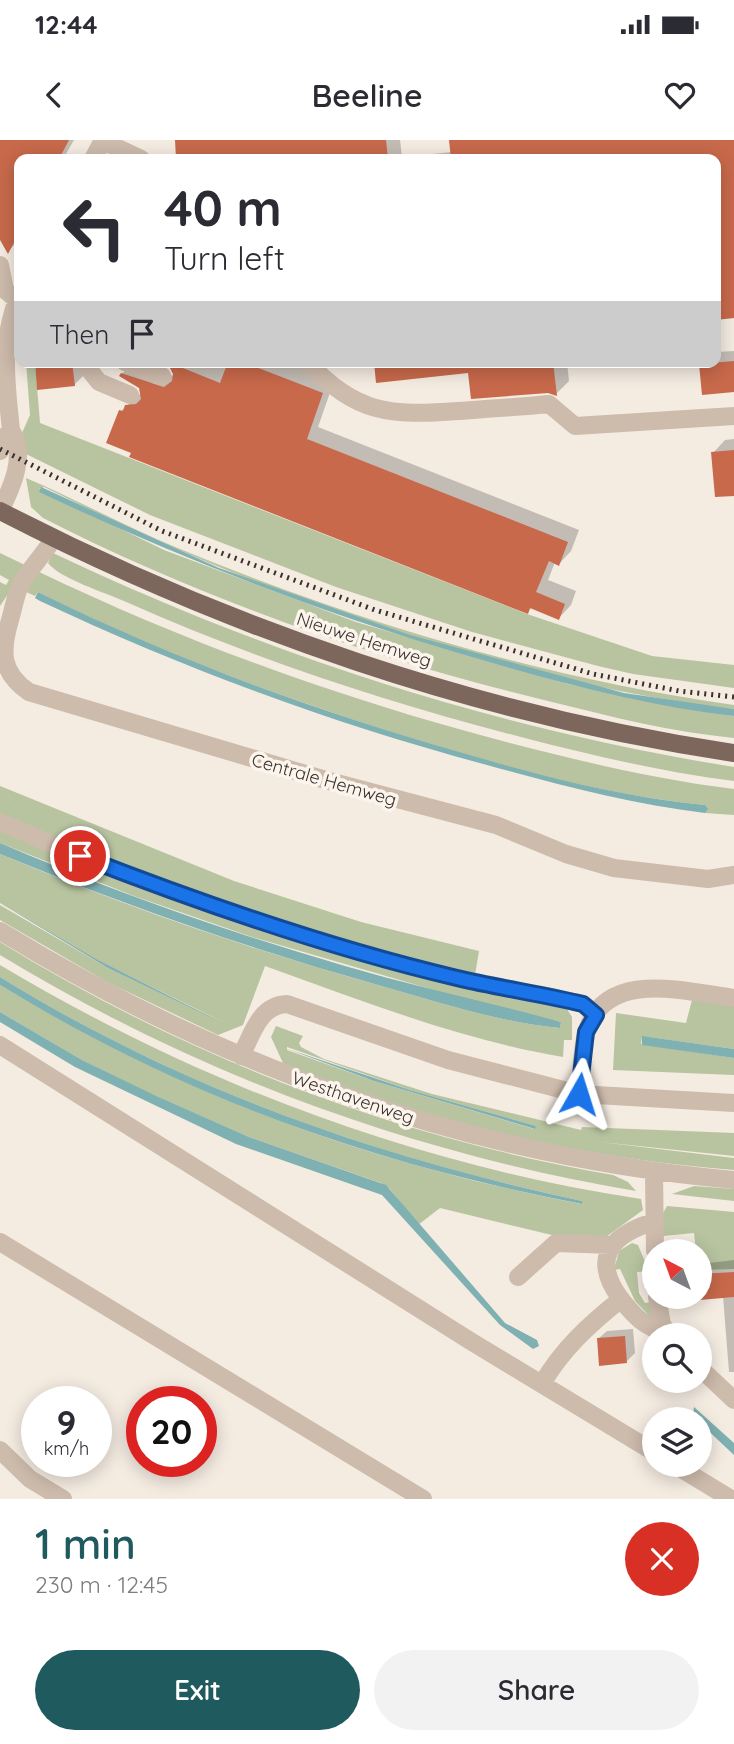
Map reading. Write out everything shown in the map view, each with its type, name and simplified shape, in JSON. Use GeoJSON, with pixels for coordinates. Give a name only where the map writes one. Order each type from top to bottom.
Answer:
{"type":"FeatureCollection","features":[{"type":"Feature","properties":{"kind":"main road","name":"Nieuwe Hemweg"},"geometry":{"type":"LineString","coordinates":[[0,511],[53,538],[203,605],[376,667],[467,695],[594,727],[734,753]]}},
{"type":"Feature","properties":{"kind":"street"},"geometry":{"type":"LineString","coordinates":[[103,140],[130,154]]}},
{"type":"Feature","properties":{"kind":"street"},"geometry":{"type":"LineString","coordinates":[[0,266],[10,295],[11,345],[3,386],[10,430],[17,440],[16,480],[0,511]]}},
{"type":"Feature","properties":{"kind":"street"},"geometry":{"type":"LineString","coordinates":[[88,368],[99,382],[130,395]]}},
{"type":"Feature","properties":{"kind":"street"},"geometry":{"type":"LineString","coordinates":[[141,368],[162,376]]}},
{"type":"Feature","properties":{"kind":"street"},"geometry":{"type":"LineString","coordinates":[[313,368],[328,384],[346,397],[366,407],[397,414],[549,404],[575,426],[734,416]]}},
{"type":"Feature","properties":{"kind":"street"},"geometry":{"type":"LineString","coordinates":[[0,451],[10,430]]}},
{"type":"Feature","properties":{"kind":"street","name":"Centrale Hemweg"},"geometry":{"type":"LineString","coordinates":[[53,538],[41,561],[19,588],[5,636],[3,657],[12,677],[29,692],[360,790],[496,825],[566,854],[614,868],[708,879],[734,875]]}},
{"type":"Feature","properties":{"kind":"street"},"geometry":{"type":"LineString","coordinates":[[0,822],[83,858],[265,923],[456,978],[583,1004],[596,1015]]}},
{"type":"Feature","properties":{"kind":"street","name":"Westhavenweg"},"geometry":{"type":"LineString","coordinates":[[0,931],[142,1012],[314,1086],[420,1121],[561,1156],[654,1172],[734,1180]]}},
{"type":"Feature","properties":{"kind":"street"},"geometry":{"type":"LineString","coordinates":[[579,1094],[586,1032],[596,1015],[620,994],[644,987],[734,998]]}},
{"type":"Feature","properties":{"kind":"street"},"geometry":{"type":"LineString","coordinates":[[241,1056],[266,1011],[287,1004],[448,1060],[579,1094],[734,1103]]}},
{"type":"Feature","properties":{"kind":"street"},"geometry":{"type":"LineString","coordinates":[[0,1045],[642,1445]]}},
{"type":"Feature","properties":{"kind":"street"},"geometry":{"type":"LineString","coordinates":[[654,1172],[654,1239]]}},
{"type":"Feature","properties":{"kind":"street"},"geometry":{"type":"LineString","coordinates":[[642,1323],[621,1299],[606,1270],[606,1259],[612,1245],[626,1233],[653,1222]]}},
{"type":"Feature","properties":{"kind":"street"},"geometry":{"type":"LineString","coordinates":[[0,1242],[423,1499]]}},
{"type":"Feature","properties":{"kind":"street"},"geometry":{"type":"LineString","coordinates":[[518,1277],[556,1243],[612,1245]]}},
{"type":"Feature","properties":{"kind":"street"},"geometry":{"type":"LineString","coordinates":[[542,1384],[576,1338],[621,1299]]}},
{"type":"Feature","properties":{"kind":"street"},"geometry":{"type":"LineString","coordinates":[[712,1379],[734,1400]]}},
{"type":"Feature","properties":{"kind":"street"},"geometry":{"type":"LineString","coordinates":[[0,1450],[30,1479],[62,1499]]}},
{"type":"Feature","properties":{"kind":"street"},"geometry":{"type":"LineString","coordinates":[[695,1477],[732,1499]]}},
{"type":"Feature","properties":{"kind":"green space"},"geometry":{"type":"Polygon","coordinates":[[[26,368],[35,368],[40,423],[527,614],[652,656],[734,665],[734,688],[633,674],[472,632],[336,587],[150,515],[24,453],[22,433],[30,415],[26,368]]]}},
{"type":"Feature","properties":{"kind":"green space"},"geometry":{"type":"Polygon","coordinates":[[[26,478],[180,549],[247,576],[383,623],[452,644],[592,680],[734,705],[734,709],[645,696],[556,677],[380,627],[208,562],[125,526],[44,487],[39,489],[164,550],[356,622],[568,684],[734,716],[734,738],[642,723],[486,685],[356,647],[292,625],[166,575],[43,518],[31,507],[26,478]]]}},
{"type":"Feature","properties":{"kind":"green space"},"geometry":{"type":"Polygon","coordinates":[[[0,553],[27,566],[0,606],[0,582],[6,585],[9,580],[0,575],[0,553]]]}},
{"type":"Feature","properties":{"kind":"green space"},"geometry":{"type":"Polygon","coordinates":[[[53,553],[218,625],[301,656],[472,710],[558,732],[734,767],[734,781],[653,768],[547,744],[420,709],[320,677],[172,622],[72,580],[48,563],[53,553]]]}},
{"type":"Feature","properties":{"kind":"green space"},"geometry":{"type":"Polygon","coordinates":[[[37,571],[152,623],[270,669],[389,709],[594,764],[734,789],[734,815],[705,813],[705,805],[623,793],[540,775],[459,753],[292,699],[163,650],[38,592],[35,596],[24,591],[37,571]]]}},
{"type":"Feature","properties":{"kind":"green space"},"geometry":{"type":"Polygon","coordinates":[[[0,786],[234,881],[361,922],[479,951],[475,975],[346,943],[144,874],[0,814],[0,786]]]}},
{"type":"Feature","properties":{"kind":"green space"},"geometry":{"type":"Polygon","coordinates":[[[0,828],[79,862],[567,1009],[572,1017],[572,1040],[564,1040],[563,1057],[487,1041],[375,1006],[265,966],[243,1025],[218,1035],[107,982],[0,920],[0,905],[108,968],[225,1023],[95,959],[0,903],[0,854],[140,909],[330,971],[491,1016],[560,1028],[561,1022],[451,995],[252,937],[134,896],[0,843],[0,828]]]}},
{"type":"Feature","properties":{"kind":"green space"},"geometry":{"type":"Polygon","coordinates":[[[0,942],[145,1022],[219,1057],[295,1088],[451,1139],[613,1175],[628,1182],[636,1191],[469,1155],[387,1131],[307,1103],[150,1037],[74,998],[0,955],[0,942]]]}},
{"type":"Feature","properties":{"kind":"green space"},"geometry":{"type":"Polygon","coordinates":[[[0,965],[151,1046],[229,1082],[309,1113],[390,1141],[472,1164],[556,1184],[641,1199],[643,1210],[603,1239],[581,1242],[440,1208],[418,1225],[390,1189],[381,1183],[249,1137],[144,1091],[82,1060],[0,1012],[0,985],[140,1061],[280,1121],[426,1168],[581,1204],[582,1201],[429,1163],[354,1140],[209,1085],[68,1017],[0,977],[0,965]]]}},
{"type":"Feature","properties":{"kind":"green space"},"geometry":{"type":"Polygon","coordinates":[[[692,1000],[734,1005],[734,1049],[648,1037],[642,1037],[641,1044],[734,1058],[734,1075],[613,1070],[616,1013],[686,1023],[692,1000]]]}},
{"type":"Feature","properties":{"kind":"green space"},"geometry":{"type":"Polygon","coordinates":[[[276,1026],[303,1036],[299,1043],[301,1047],[324,1059],[432,1094],[581,1130],[582,1127],[734,1133],[734,1156],[600,1142],[734,1158],[734,1170],[619,1157],[448,1120],[337,1084],[283,1063],[271,1037],[276,1026]],[[287,1047],[287,1050],[374,1081],[534,1129],[536,1126],[410,1090],[287,1047]]]}},
{"type":"Feature","properties":{"kind":"green space"},"geometry":{"type":"Polygon","coordinates":[[[694,1186],[734,1189],[734,1201],[672,1194],[694,1186]]]}},
{"type":"Feature","properties":{"kind":"green space"},"geometry":{"type":"Polygon","coordinates":[[[667,1206],[734,1212],[734,1269],[712,1270],[712,1239],[695,1239],[694,1233],[663,1236],[662,1215],[667,1206]]]}},
{"type":"Feature","properties":{"kind":"green space"},"geometry":{"type":"Polygon","coordinates":[[[632,1243],[638,1245],[642,1254],[642,1272],[637,1272],[642,1308],[635,1301],[620,1269],[614,1270],[619,1251],[632,1243]]]}},
{"type":"Feature","properties":{"kind":"green space"},"geometry":{"type":"Polygon","coordinates":[[[643,1309],[652,1309],[654,1321],[643,1309]]]}},
{"type":"Feature","properties":{"kind":"water"},"geometry":{"type":"Polygon","coordinates":[[[41,487],[219,568],[410,635],[624,693],[734,709],[734,716],[593,690],[489,662],[348,618],[141,538],[39,492],[41,487]]]}},
{"type":"Feature","properties":{"kind":"water"},"geometry":{"type":"Polygon","coordinates":[[[38,592],[195,662],[356,721],[555,778],[644,797],[705,805],[708,809],[705,813],[595,793],[373,732],[260,693],[149,650],[40,601],[35,598],[38,592]]]}},
{"type":"Feature","properties":{"kind":"water"},"geometry":{"type":"Polygon","coordinates":[[[0,843],[128,894],[257,939],[372,974],[561,1022],[560,1028],[468,1011],[235,941],[93,891],[0,854],[0,843]]]}},
{"type":"Feature","properties":{"kind":"water"},"geometry":{"type":"Polygon","coordinates":[[[0,903],[96,959],[225,1024],[108,968],[0,903]]]}},
{"type":"Feature","properties":{"kind":"water"},"geometry":{"type":"Polygon","coordinates":[[[0,977],[138,1053],[281,1114],[428,1163],[582,1201],[582,1204],[428,1168],[281,1122],[139,1061],[69,1025],[0,985],[0,977]]]}},
{"type":"Feature","properties":{"kind":"water"},"geometry":{"type":"Polygon","coordinates":[[[0,1012],[82,1060],[154,1095],[249,1137],[386,1185],[505,1323],[537,1340],[539,1346],[533,1349],[500,1325],[382,1195],[236,1144],[75,1067],[0,1022],[0,1012]]]}},
{"type":"Feature","properties":{"kind":"water"},"geometry":{"type":"Polygon","coordinates":[[[642,1036],[734,1049],[734,1058],[642,1045],[642,1036]]]}},
{"type":"Feature","properties":{"kind":"water"},"geometry":{"type":"Polygon","coordinates":[[[285,1048],[410,1090],[536,1126],[535,1129],[374,1081],[285,1048]]]}},
{"type":"Feature","properties":{"kind":"water"},"geometry":{"type":"Polygon","coordinates":[[[712,1423],[734,1443],[734,1455],[712,1434],[712,1423]]]}},
{"type":"Feature","properties":{"kind":"building"},"geometry":{"type":"Polygon","coordinates":[[[0,140],[69,140],[62,154],[14,154],[14,243],[8,254],[0,240],[0,140]]]}},
{"type":"Feature","properties":{"kind":"building"},"geometry":{"type":"Polygon","coordinates":[[[175,140],[386,140],[387,154],[176,154],[175,140]]]}},
{"type":"Feature","properties":{"kind":"building"},"geometry":{"type":"Polygon","coordinates":[[[449,140],[734,140],[734,318],[721,319],[721,154],[450,154],[449,140]]]}},
{"type":"Feature","properties":{"kind":"building"},"geometry":{"type":"Polygon","coordinates":[[[734,361],[734,392],[702,395],[699,368],[721,368],[721,362],[734,361]]]}},
{"type":"Feature","properties":{"kind":"building"},"geometry":{"type":"Polygon","coordinates":[[[35,368],[73,368],[75,386],[37,390],[35,368]]]}},
{"type":"Feature","properties":{"kind":"building"},"geometry":{"type":"Polygon","coordinates":[[[170,368],[183,368],[220,383],[226,368],[258,368],[323,393],[307,439],[568,542],[559,566],[549,561],[536,592],[565,604],[559,620],[530,608],[528,614],[129,457],[131,453],[106,443],[119,410],[123,411],[125,405],[136,404],[141,399],[139,388],[119,376],[121,373],[164,387],[172,381],[170,368]]]}},
{"type":"Feature","properties":{"kind":"building"},"geometry":{"type":"Polygon","coordinates":[[[375,368],[554,368],[557,396],[548,393],[471,399],[468,373],[376,383],[375,368]]]}},
{"type":"Feature","properties":{"kind":"building"},"geometry":{"type":"Polygon","coordinates":[[[734,450],[734,496],[715,497],[711,452],[734,450]]]}},
{"type":"Feature","properties":{"kind":"building"},"geometry":{"type":"Polygon","coordinates":[[[734,1272],[734,1297],[712,1299],[712,1273],[734,1272]]]}},
{"type":"Feature","properties":{"kind":"building"},"geometry":{"type":"Polygon","coordinates":[[[625,1336],[627,1363],[599,1366],[597,1338],[625,1336]]]}},
{"type":"Feature","properties":{"kind":"railway"},"geometry":{"type":"LineString","coordinates":[[0,449],[162,531],[375,610],[593,674],[679,691],[734,697]]}},
{"type":"Feature","properties":{"kind":"route"},"geometry":{"type":"LineString","coordinates":[[80,856],[265,923],[360,951],[456,978],[583,1004],[596,1015],[586,1032],[579,1094]]}}]}
